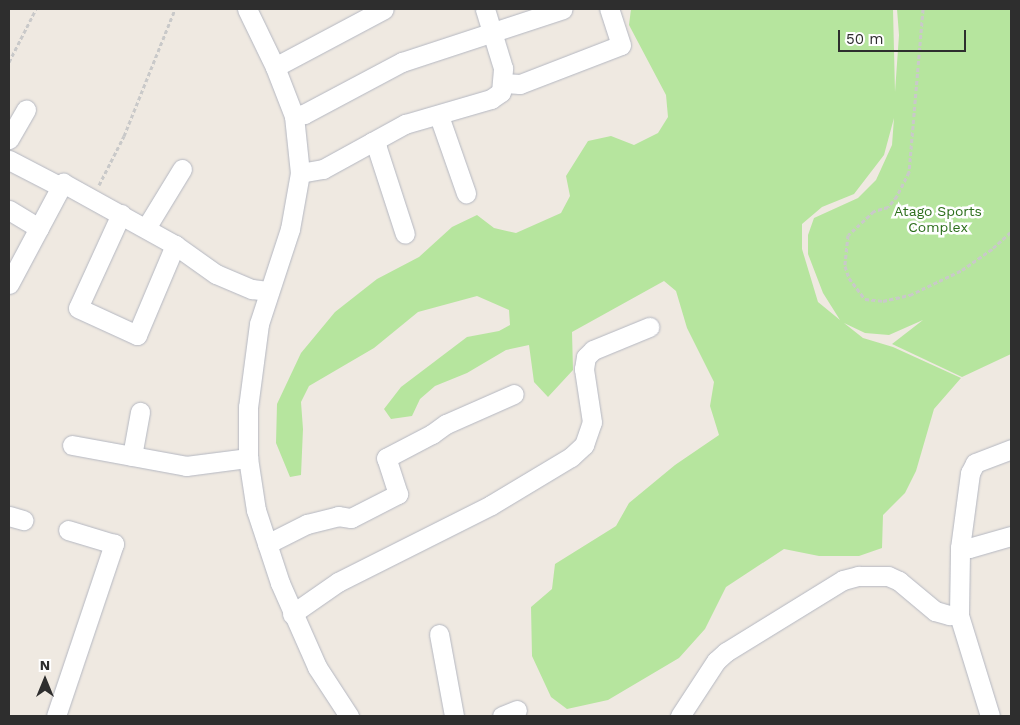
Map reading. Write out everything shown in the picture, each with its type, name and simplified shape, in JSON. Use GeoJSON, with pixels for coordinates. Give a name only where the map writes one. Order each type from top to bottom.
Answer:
{"type":"FeatureCollection","features":[{"type":"Feature","properties":{"kind":"street"},"geometry":{"type":"LineString","coordinates":[[275,67],[384,9]]}},
{"type":"Feature","properties":{"kind":"street"},"geometry":{"type":"LineString","coordinates":[[300,173],[323,169],[405,124],[439,116],[450,110],[491,99],[501,92],[503,68],[485,9]]}},
{"type":"Feature","properties":{"kind":"street"},"geometry":{"type":"LineString","coordinates":[[294,116],[304,114],[402,62],[563,9]]}},
{"type":"Feature","properties":{"kind":"street"},"geometry":{"type":"LineString","coordinates":[[503,83],[520,84],[621,45],[609,9]]}},
{"type":"Feature","properties":{"kind":"street"},"geometry":{"type":"LineString","coordinates":[[250,10],[294,116],[300,173],[290,229],[259,324],[248,407],[248,458],[256,510],[292,614],[317,667],[349,716]]}},
{"type":"Feature","properties":{"kind":"street"},"geometry":{"type":"LineString","coordinates":[[9,140],[26,108]]}},
{"type":"Feature","properties":{"kind":"street"},"geometry":{"type":"LineString","coordinates":[[439,116],[466,194]]}},
{"type":"Feature","properties":{"kind":"street"},"geometry":{"type":"LineString","coordinates":[[372,142],[377,148],[405,234]]}},
{"type":"Feature","properties":{"kind":"street"},"geometry":{"type":"LineString","coordinates":[[9,160],[61,187]]}},
{"type":"Feature","properties":{"kind":"street"},"geometry":{"type":"LineString","coordinates":[[146,228],[182,169]]}},
{"type":"Feature","properties":{"kind":"street"},"geometry":{"type":"LineString","coordinates":[[9,284],[63,183],[176,245],[216,274],[252,289],[270,291]]}},
{"type":"Feature","properties":{"kind":"street"},"geometry":{"type":"LineString","coordinates":[[9,210],[39,228]]}},
{"type":"Feature","properties":{"kind":"street"},"geometry":{"type":"LineString","coordinates":[[121,214],[78,308],[137,335],[176,245]]}},
{"type":"Feature","properties":{"kind":"street"},"geometry":{"type":"LineString","coordinates":[[292,614],[338,582],[491,505],[571,457],[584,445],[592,422],[584,369],[586,357],[593,350],[649,327]]}},
{"type":"Feature","properties":{"kind":"street"},"geometry":{"type":"LineString","coordinates":[[267,544],[307,524],[338,516],[351,518],[398,494],[386,458],[432,434],[446,424],[514,394]]}},
{"type":"Feature","properties":{"kind":"street"},"geometry":{"type":"LineString","coordinates":[[132,456],[140,412]]}},
{"type":"Feature","properties":{"kind":"street"},"geometry":{"type":"LineString","coordinates":[[72,445],[186,466],[248,458]]}},
{"type":"Feature","properties":{"kind":"street"},"geometry":{"type":"LineString","coordinates":[[990,716],[959,615],[960,548],[970,473],[975,464],[1011,449]]}},
{"type":"Feature","properties":{"kind":"street"},"geometry":{"type":"LineString","coordinates":[[56,716],[114,544],[68,530]]}},
{"type":"Feature","properties":{"kind":"street"},"geometry":{"type":"LineString","coordinates":[[960,548],[969,548],[1011,536]]}},
{"type":"Feature","properties":{"kind":"street"},"geometry":{"type":"LineString","coordinates":[[680,716],[716,661],[726,652],[843,580],[858,576],[888,576],[899,581],[935,611],[949,615],[959,615]]}},
{"type":"Feature","properties":{"kind":"street"},"geometry":{"type":"LineString","coordinates":[[439,634],[454,716]]}},
{"type":"Feature","properties":{"kind":"path"},"geometry":{"type":"LineString","coordinates":[[9,62],[36,9]]}},
{"type":"Feature","properties":{"kind":"path"},"geometry":{"type":"LineString","coordinates":[[92,199],[124,136],[175,9]]}},
{"type":"Feature","properties":{"kind":"path"},"geometry":{"type":"LineString","coordinates":[[923,9],[909,172],[897,196],[888,206],[874,211],[848,235],[845,266],[849,278],[865,300],[883,301],[910,295],[962,270],[993,248],[1011,232]]}},
{"type":"Feature","properties":{"kind":"green space","name":"Atago Sports Complex"},"geometry":{"type":"Polygon","coordinates":[[[631,9],[893,9],[895,92],[899,35],[897,9],[1011,9],[1011,354],[962,377],[892,344],[923,320],[889,335],[865,333],[844,323],[863,338],[893,347],[961,378],[934,409],[916,471],[905,493],[883,515],[882,548],[859,556],[819,556],[784,549],[726,587],[705,629],[679,658],[608,700],[567,709],[551,697],[532,656],[531,607],[552,589],[555,564],[616,526],[629,503],[675,465],[719,435],[710,406],[714,382],[687,328],[676,291],[664,281],[572,332],[573,370],[548,397],[534,382],[529,345],[506,350],[467,373],[435,386],[420,399],[412,416],[391,419],[384,409],[401,387],[467,337],[499,331],[510,325],[509,310],[477,296],[418,312],[374,348],[309,386],[301,402],[303,429],[301,475],[290,477],[276,443],[277,404],[301,353],[335,312],[377,279],[419,257],[452,227],[477,215],[494,228],[516,233],[561,213],[570,196],[566,176],[588,141],[611,136],[634,145],[658,133],[668,117],[666,95],[629,25],[631,9]],[[894,118],[884,155],[854,194],[822,207],[802,224],[802,249],[818,302],[840,320],[823,293],[808,254],[808,235],[814,218],[858,198],[876,180],[892,145],[894,118]]]}}]}
